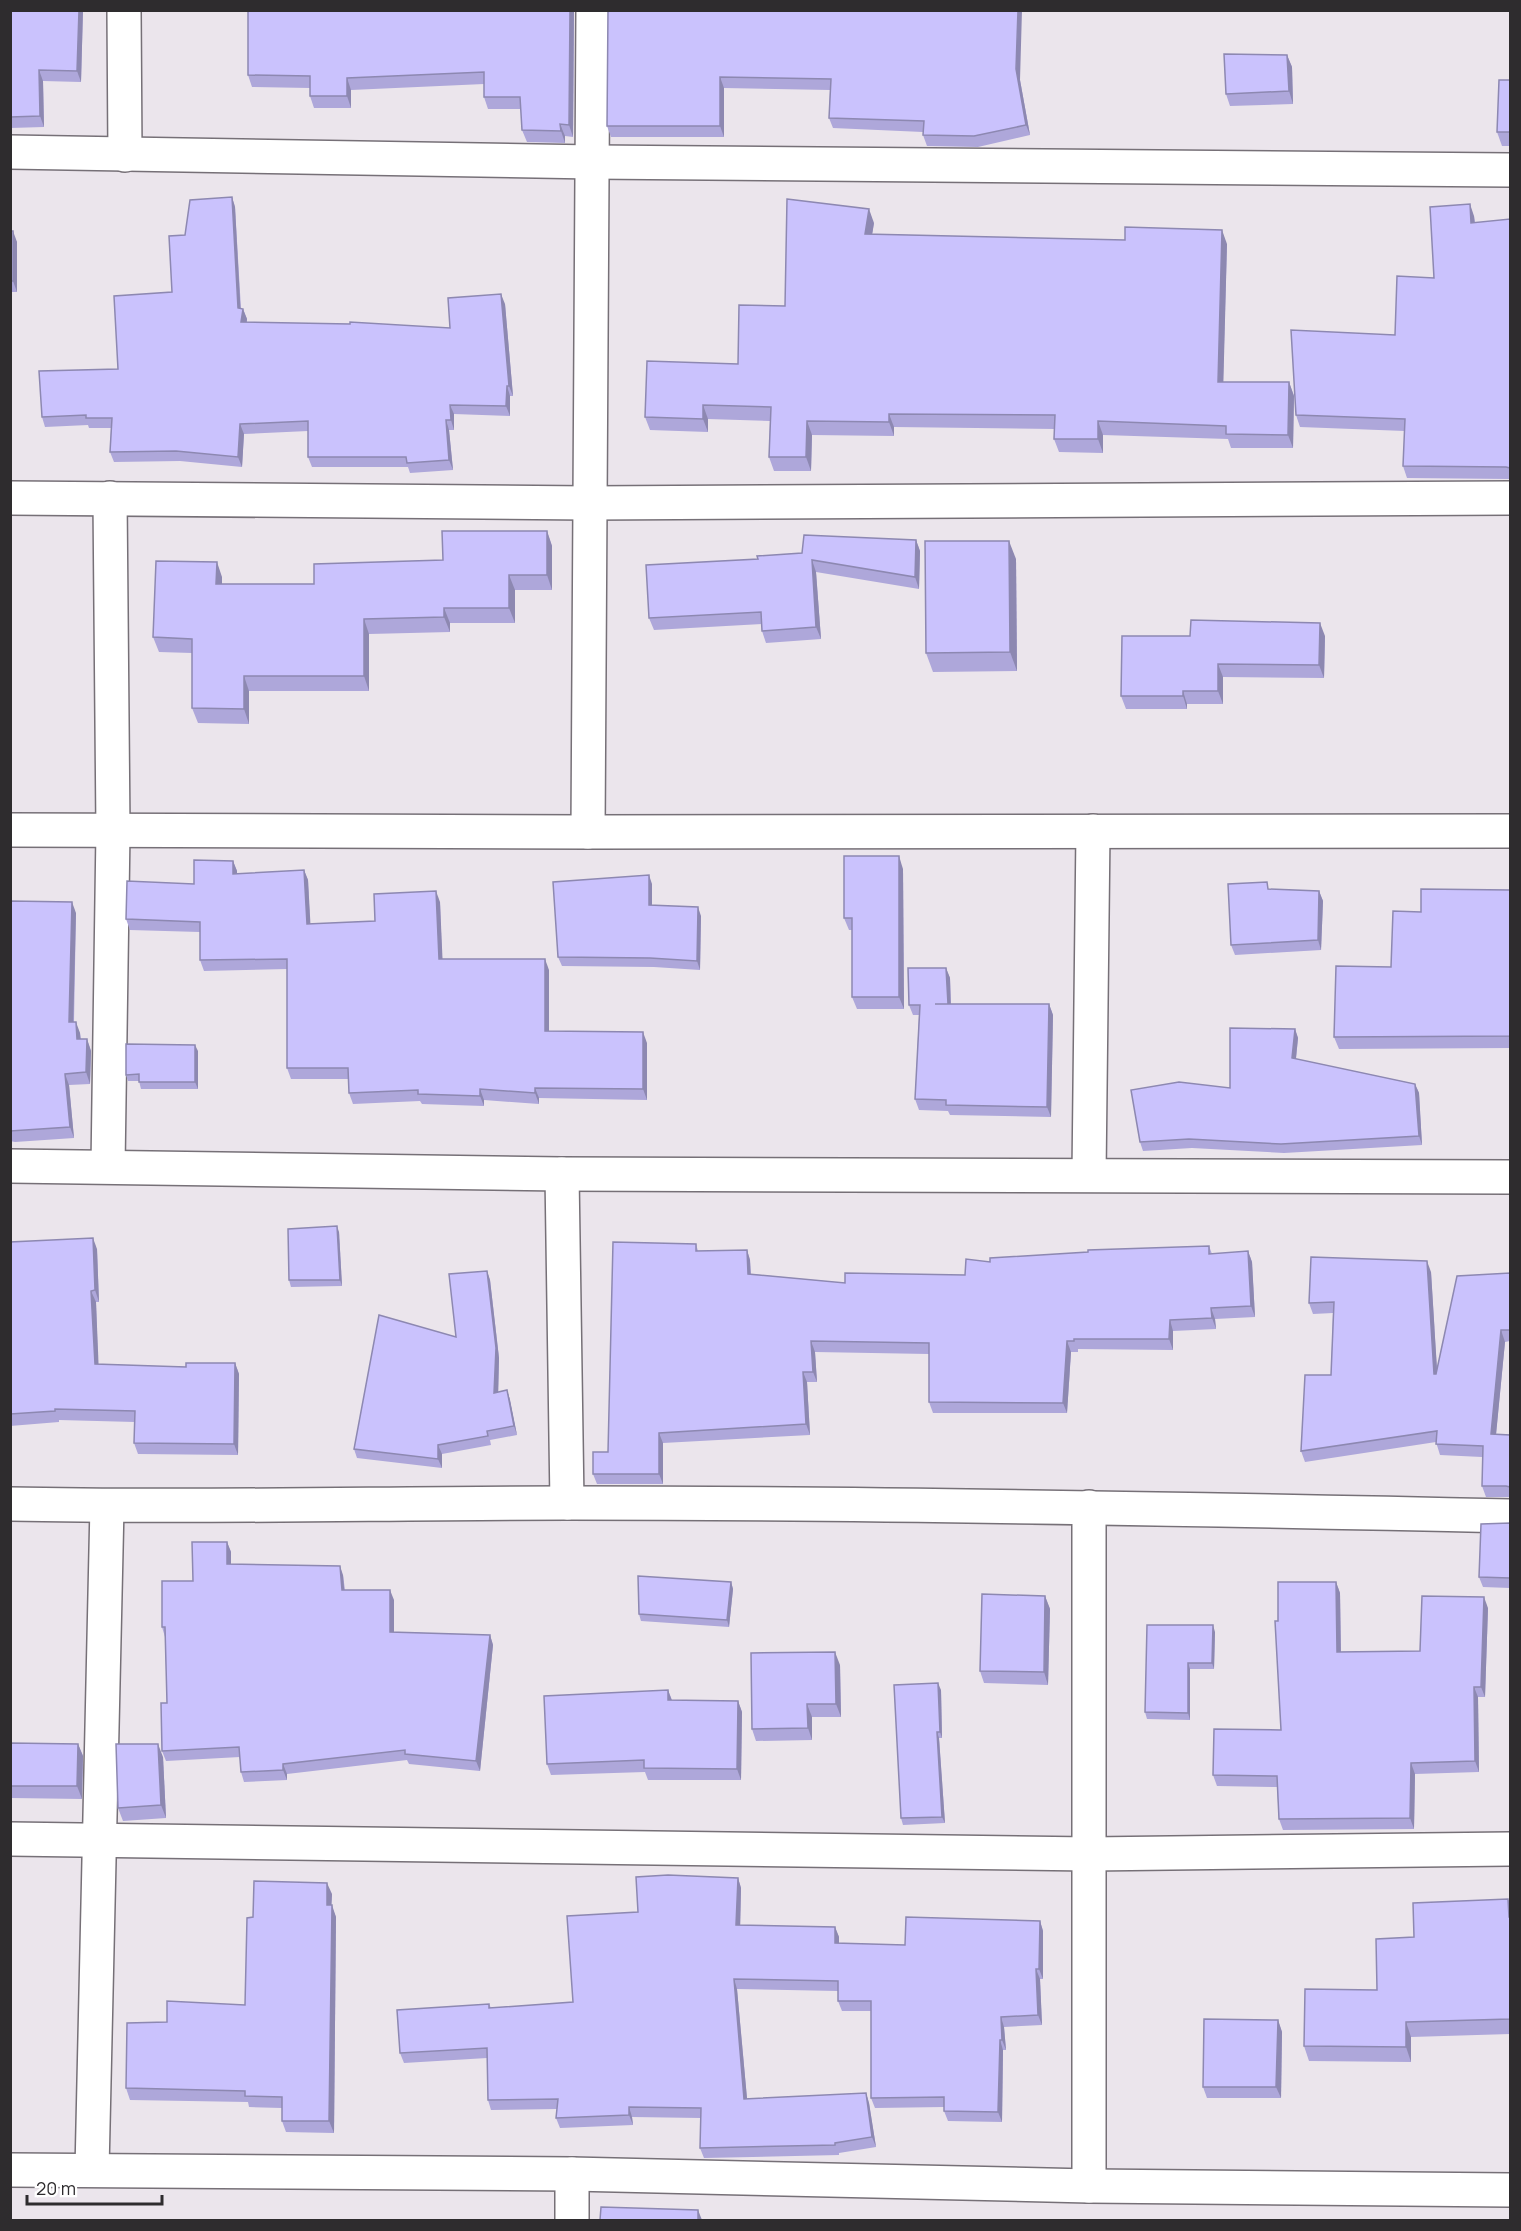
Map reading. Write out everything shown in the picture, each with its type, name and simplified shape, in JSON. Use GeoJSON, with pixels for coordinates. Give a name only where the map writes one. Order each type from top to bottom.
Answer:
{"type":"FeatureCollection","features":[{"type":"Feature","properties":{"kind":"street"},"geometry":{"type":"LineString","coordinates":[[124,10],[125,155]]}},
{"type":"Feature","properties":{"kind":"street"},"geometry":{"type":"LineString","coordinates":[[588,832],[593,10]]}},
{"type":"Feature","properties":{"kind":"street"},"geometry":{"type":"LineString","coordinates":[[10,152],[593,162],[1510,170]]}},
{"type":"Feature","properties":{"kind":"street"},"geometry":{"type":"LineString","coordinates":[[10,498],[589,503],[1510,498]]}},
{"type":"Feature","properties":{"kind":"street"},"geometry":{"type":"LineString","coordinates":[[108,1166],[113,831],[110,498]]}},
{"type":"Feature","properties":{"kind":"street"},"geometry":{"type":"LineString","coordinates":[[10,830],[1510,831]]}},
{"type":"Feature","properties":{"kind":"street"},"geometry":{"type":"LineString","coordinates":[[1089,1175],[1093,831]]}},
{"type":"Feature","properties":{"kind":"street"},"geometry":{"type":"LineString","coordinates":[[10,1166],[562,1174],[1510,1177]]}},
{"type":"Feature","properties":{"kind":"street"},"geometry":{"type":"LineString","coordinates":[[562,1174],[567,1503]]}},
{"type":"Feature","properties":{"kind":"street"},"geometry":{"type":"LineString","coordinates":[[10,1504],[107,1506],[567,1503],[1089,1507],[1510,1516]]}},
{"type":"Feature","properties":{"kind":"street"},"geometry":{"type":"LineString","coordinates":[[92,2170],[107,1506]]}},
{"type":"Feature","properties":{"kind":"street"},"geometry":{"type":"LineString","coordinates":[[1089,1507],[1089,2186]]}},
{"type":"Feature","properties":{"kind":"street"},"geometry":{"type":"LineString","coordinates":[[10,1839],[1090,1854],[1510,1850]]}},
{"type":"Feature","properties":{"kind":"street"},"geometry":{"type":"LineString","coordinates":[[10,2169],[572,2174],[1089,2186],[1510,2190]]}},
{"type":"Feature","properties":{"kind":"street"},"geometry":{"type":"LineString","coordinates":[[572,2174],[572,2220]]}},
{"type":"Feature","properties":{"kind":"building"},"geometry":{"type":"Polygon","coordinates":[[[10,10],[79,10],[77,71],[39,70],[40,116],[10,117],[10,10]]]}},
{"type":"Feature","properties":{"kind":"building"},"geometry":{"type":"Polygon","coordinates":[[[248,10],[570,10],[569,125],[560,124],[561,131],[522,130],[520,97],[484,97],[484,72],[347,78],[347,96],[310,96],[310,76],[248,75],[248,10]]]}},
{"type":"Feature","properties":{"kind":"building"},"geometry":{"type":"Polygon","coordinates":[[[608,10],[1018,10],[1016,69],[1026,125],[974,136],[923,135],[924,121],[829,118],[831,79],[720,77],[720,126],[607,126],[608,10]]]}},
{"type":"Feature","properties":{"kind":"building"},"geometry":{"type":"Polygon","coordinates":[[[1224,54],[1287,55],[1289,91],[1226,94],[1224,54]]]}},
{"type":"Feature","properties":{"kind":"building"},"geometry":{"type":"Polygon","coordinates":[[[1499,80],[1510,80],[1510,132],[1497,132],[1499,80]]]}},
{"type":"Feature","properties":{"kind":"building"},"geometry":{"type":"Polygon","coordinates":[[[232,197],[238,308],[243,309],[241,322],[350,324],[350,322],[450,328],[448,298],[501,294],[509,386],[507,386],[506,406],[450,405],[451,420],[446,420],[449,460],[407,463],[406,457],[308,457],[308,421],[240,424],[238,457],[176,451],[110,452],[112,418],[86,418],[86,415],[42,417],[39,371],[118,369],[114,296],[172,292],[169,236],[185,235],[190,200],[232,197]]]}},
{"type":"Feature","properties":{"kind":"building"},"geometry":{"type":"Polygon","coordinates":[[[787,199],[869,209],[865,234],[1125,240],[1125,227],[1222,230],[1218,382],[1289,382],[1288,435],[1226,434],[1226,426],[1098,421],[1098,439],[1054,439],[1055,415],[889,414],[889,422],[807,421],[806,457],[769,457],[771,407],[703,405],[703,419],[645,417],[647,361],[738,364],[739,305],[785,306],[787,199]]]}},
{"type":"Feature","properties":{"kind":"building"},"geometry":{"type":"Polygon","coordinates":[[[1470,204],[1471,223],[1510,219],[1510,468],[1403,466],[1405,419],[1296,415],[1291,330],[1395,335],[1397,276],[1434,278],[1430,207],[1470,204]]]}},
{"type":"Feature","properties":{"kind":"building"},"geometry":{"type":"Polygon","coordinates":[[[10,231],[13,231],[13,281],[10,281],[10,231]]]}},
{"type":"Feature","properties":{"kind":"building"},"geometry":{"type":"Polygon","coordinates":[[[442,531],[547,531],[547,575],[509,575],[509,608],[444,608],[444,617],[364,619],[364,676],[244,676],[244,709],[192,708],[192,639],[153,637],[156,561],[217,562],[216,584],[314,584],[314,564],[443,560],[442,531]]]}},
{"type":"Feature","properties":{"kind":"building"},"geometry":{"type":"Polygon","coordinates":[[[804,535],[916,540],[915,577],[812,560],[816,627],[762,631],[761,612],[649,618],[646,565],[758,559],[757,556],[802,553],[804,535]]]}},
{"type":"Feature","properties":{"kind":"building"},"geometry":{"type":"Polygon","coordinates":[[[925,541],[1009,541],[1010,652],[926,653],[925,541]]]}},
{"type":"Feature","properties":{"kind":"building"},"geometry":{"type":"Polygon","coordinates":[[[1191,620],[1320,623],[1319,665],[1218,664],[1218,691],[1183,691],[1183,696],[1121,696],[1122,636],[1190,636],[1191,620]]]}},
{"type":"Feature","properties":{"kind":"building"},"geometry":{"type":"Polygon","coordinates":[[[844,856],[899,856],[899,997],[852,997],[852,918],[844,918],[844,856]]]}},
{"type":"Feature","properties":{"kind":"building"},"geometry":{"type":"Polygon","coordinates":[[[194,860],[233,861],[233,874],[304,870],[307,924],[375,921],[374,894],[436,891],[439,959],[545,959],[545,1031],[643,1032],[643,1089],[535,1088],[535,1093],[480,1089],[480,1096],[418,1094],[418,1090],[349,1093],[348,1068],[287,1068],[287,959],[200,960],[200,922],[126,919],[127,881],[194,884],[194,860]]]}},
{"type":"Feature","properties":{"kind":"building"},"geometry":{"type":"Polygon","coordinates":[[[649,875],[649,905],[698,907],[697,961],[558,957],[553,882],[649,875]]]}},
{"type":"Feature","properties":{"kind":"building"},"geometry":{"type":"Polygon","coordinates":[[[1267,882],[1268,889],[1319,891],[1318,940],[1231,945],[1228,884],[1267,882]]]}},
{"type":"Feature","properties":{"kind":"building"},"geometry":{"type":"Polygon","coordinates":[[[1421,889],[1510,890],[1510,1036],[1334,1037],[1336,966],[1391,967],[1393,911],[1421,912],[1421,889]]]}},
{"type":"Feature","properties":{"kind":"building"},"geometry":{"type":"Polygon","coordinates":[[[10,901],[72,902],[69,1022],[76,1022],[77,1039],[87,1039],[86,1072],[65,1074],[70,1127],[10,1131],[10,901]]]}},
{"type":"Feature","properties":{"kind":"building"},"geometry":{"type":"Polygon","coordinates":[[[908,968],[946,968],[948,1004],[1049,1004],[1047,1107],[946,1105],[946,1100],[915,1099],[920,1005],[909,1005],[908,968]]]}},
{"type":"Feature","properties":{"kind":"building"},"geometry":{"type":"Polygon","coordinates":[[[1230,1028],[1295,1029],[1292,1058],[1415,1084],[1419,1136],[1281,1144],[1189,1139],[1140,1142],[1131,1090],[1179,1082],[1230,1088],[1230,1028]]]}},
{"type":"Feature","properties":{"kind":"building"},"geometry":{"type":"Polygon","coordinates":[[[126,1044],[195,1045],[195,1082],[139,1082],[139,1074],[126,1075],[126,1044]]]}},
{"type":"Feature","properties":{"kind":"building"},"geometry":{"type":"Polygon","coordinates":[[[337,1226],[340,1280],[289,1280],[288,1229],[337,1226]]]}},
{"type":"Feature","properties":{"kind":"building"},"geometry":{"type":"Polygon","coordinates":[[[93,1238],[95,1290],[91,1291],[95,1364],[186,1367],[186,1363],[235,1363],[234,1444],[134,1443],[135,1411],[55,1409],[55,1411],[10,1414],[10,1242],[93,1238]]]}},
{"type":"Feature","properties":{"kind":"building"},"geometry":{"type":"Polygon","coordinates":[[[613,1242],[696,1244],[696,1251],[747,1250],[748,1274],[845,1283],[845,1273],[965,1275],[966,1259],[990,1262],[990,1258],[1088,1252],[1088,1250],[1209,1246],[1209,1254],[1248,1251],[1251,1306],[1211,1308],[1212,1318],[1170,1320],[1169,1339],[1074,1339],[1074,1341],[1067,1341],[1063,1403],[929,1402],[929,1343],[811,1341],[813,1372],[803,1372],[806,1424],[659,1433],[659,1474],[593,1474],[593,1452],[608,1452],[613,1242]]]}},
{"type":"Feature","properties":{"kind":"building"},"geometry":{"type":"Polygon","coordinates":[[[1311,1257],[1427,1261],[1434,1374],[1436,1374],[1457,1276],[1510,1273],[1510,1330],[1501,1330],[1491,1434],[1510,1435],[1510,1487],[1482,1486],[1483,1446],[1436,1444],[1437,1431],[1301,1451],[1305,1375],[1331,1375],[1334,1302],[1309,1303],[1311,1257]]]}},
{"type":"Feature","properties":{"kind":"building"},"geometry":{"type":"Polygon","coordinates":[[[487,1271],[496,1348],[494,1393],[507,1390],[514,1426],[487,1431],[488,1436],[438,1445],[438,1459],[354,1449],[379,1315],[456,1337],[449,1274],[487,1271]]]}},
{"type":"Feature","properties":{"kind":"building"},"geometry":{"type":"Polygon","coordinates":[[[1510,1523],[1510,1578],[1479,1577],[1481,1524],[1510,1523]]]}},
{"type":"Feature","properties":{"kind":"building"},"geometry":{"type":"Polygon","coordinates":[[[192,1542],[227,1542],[227,1564],[340,1566],[342,1590],[390,1590],[390,1632],[490,1635],[476,1761],[405,1754],[405,1750],[283,1764],[283,1770],[241,1772],[239,1747],[162,1751],[161,1703],[167,1703],[165,1627],[162,1627],[162,1581],[193,1581],[192,1542]]]}},
{"type":"Feature","properties":{"kind":"building"},"geometry":{"type":"Polygon","coordinates":[[[638,1576],[731,1582],[727,1620],[639,1614],[638,1576]]]}},
{"type":"Feature","properties":{"kind":"building"},"geometry":{"type":"Polygon","coordinates":[[[1278,1582],[1336,1582],[1337,1652],[1420,1651],[1422,1596],[1484,1597],[1481,1687],[1474,1687],[1475,1761],[1411,1763],[1410,1818],[1279,1819],[1277,1776],[1213,1775],[1214,1729],[1281,1730],[1275,1621],[1278,1621],[1278,1582]]]}},
{"type":"Feature","properties":{"kind":"building"},"geometry":{"type":"Polygon","coordinates":[[[982,1594],[1045,1596],[1044,1672],[980,1671],[982,1594]]]}},
{"type":"Feature","properties":{"kind":"building"},"geometry":{"type":"Polygon","coordinates":[[[1147,1625],[1213,1625],[1212,1663],[1188,1663],[1188,1713],[1145,1712],[1147,1625]]]}},
{"type":"Feature","properties":{"kind":"building"},"geometry":{"type":"Polygon","coordinates":[[[835,1652],[836,1704],[807,1704],[808,1728],[752,1729],[751,1653],[835,1652]]]}},
{"type":"Feature","properties":{"kind":"building"},"geometry":{"type":"Polygon","coordinates":[[[938,1683],[940,1732],[937,1732],[942,1817],[901,1818],[894,1685],[938,1683]]]}},
{"type":"Feature","properties":{"kind":"building"},"geometry":{"type":"Polygon","coordinates":[[[668,1690],[668,1700],[738,1701],[737,1769],[644,1768],[644,1760],[547,1764],[544,1696],[668,1690]]]}},
{"type":"Feature","properties":{"kind":"building"},"geometry":{"type":"Polygon","coordinates":[[[10,1743],[78,1744],[77,1786],[10,1786],[10,1743]]]}},
{"type":"Feature","properties":{"kind":"building"},"geometry":{"type":"Polygon","coordinates":[[[116,1744],[158,1744],[161,1805],[118,1808],[116,1744]]]}},
{"type":"Feature","properties":{"kind":"building"},"geometry":{"type":"Polygon","coordinates":[[[668,1875],[738,1878],[736,1925],[835,1927],[835,1943],[905,1945],[906,1917],[1040,1921],[1039,1969],[1036,1969],[1038,2015],[1001,2017],[998,2112],[944,2111],[944,2097],[871,2098],[871,2001],[838,2001],[838,1981],[734,1979],[744,2099],[866,2093],[872,2137],[835,2143],[835,2145],[700,2148],[701,2108],[629,2107],[629,2115],[556,2118],[558,2099],[488,2100],[487,2048],[400,2053],[397,2010],[489,2004],[489,2008],[573,2002],[567,1916],[638,1912],[636,1877],[668,1875]]]}},
{"type":"Feature","properties":{"kind":"building"},"geometry":{"type":"Polygon","coordinates":[[[254,1881],[327,1883],[327,1905],[332,1905],[329,2121],[282,2121],[282,2097],[245,2096],[245,2091],[126,2088],[127,2023],[167,2022],[167,2001],[245,2005],[247,1918],[253,1917],[254,1881]]]}},
{"type":"Feature","properties":{"kind":"building"},"geometry":{"type":"Polygon","coordinates":[[[1508,1899],[1510,2019],[1406,2022],[1406,2047],[1304,2046],[1305,1989],[1377,1990],[1376,1939],[1414,1937],[1413,1903],[1508,1899]]]}},
{"type":"Feature","properties":{"kind":"building"},"geometry":{"type":"Polygon","coordinates":[[[1204,2019],[1278,2020],[1276,2087],[1203,2087],[1204,2019]]]}},
{"type":"Feature","properties":{"kind":"building"},"geometry":{"type":"Polygon","coordinates":[[[601,2207],[698,2210],[698,2220],[600,2220],[601,2207]]]}}]}
